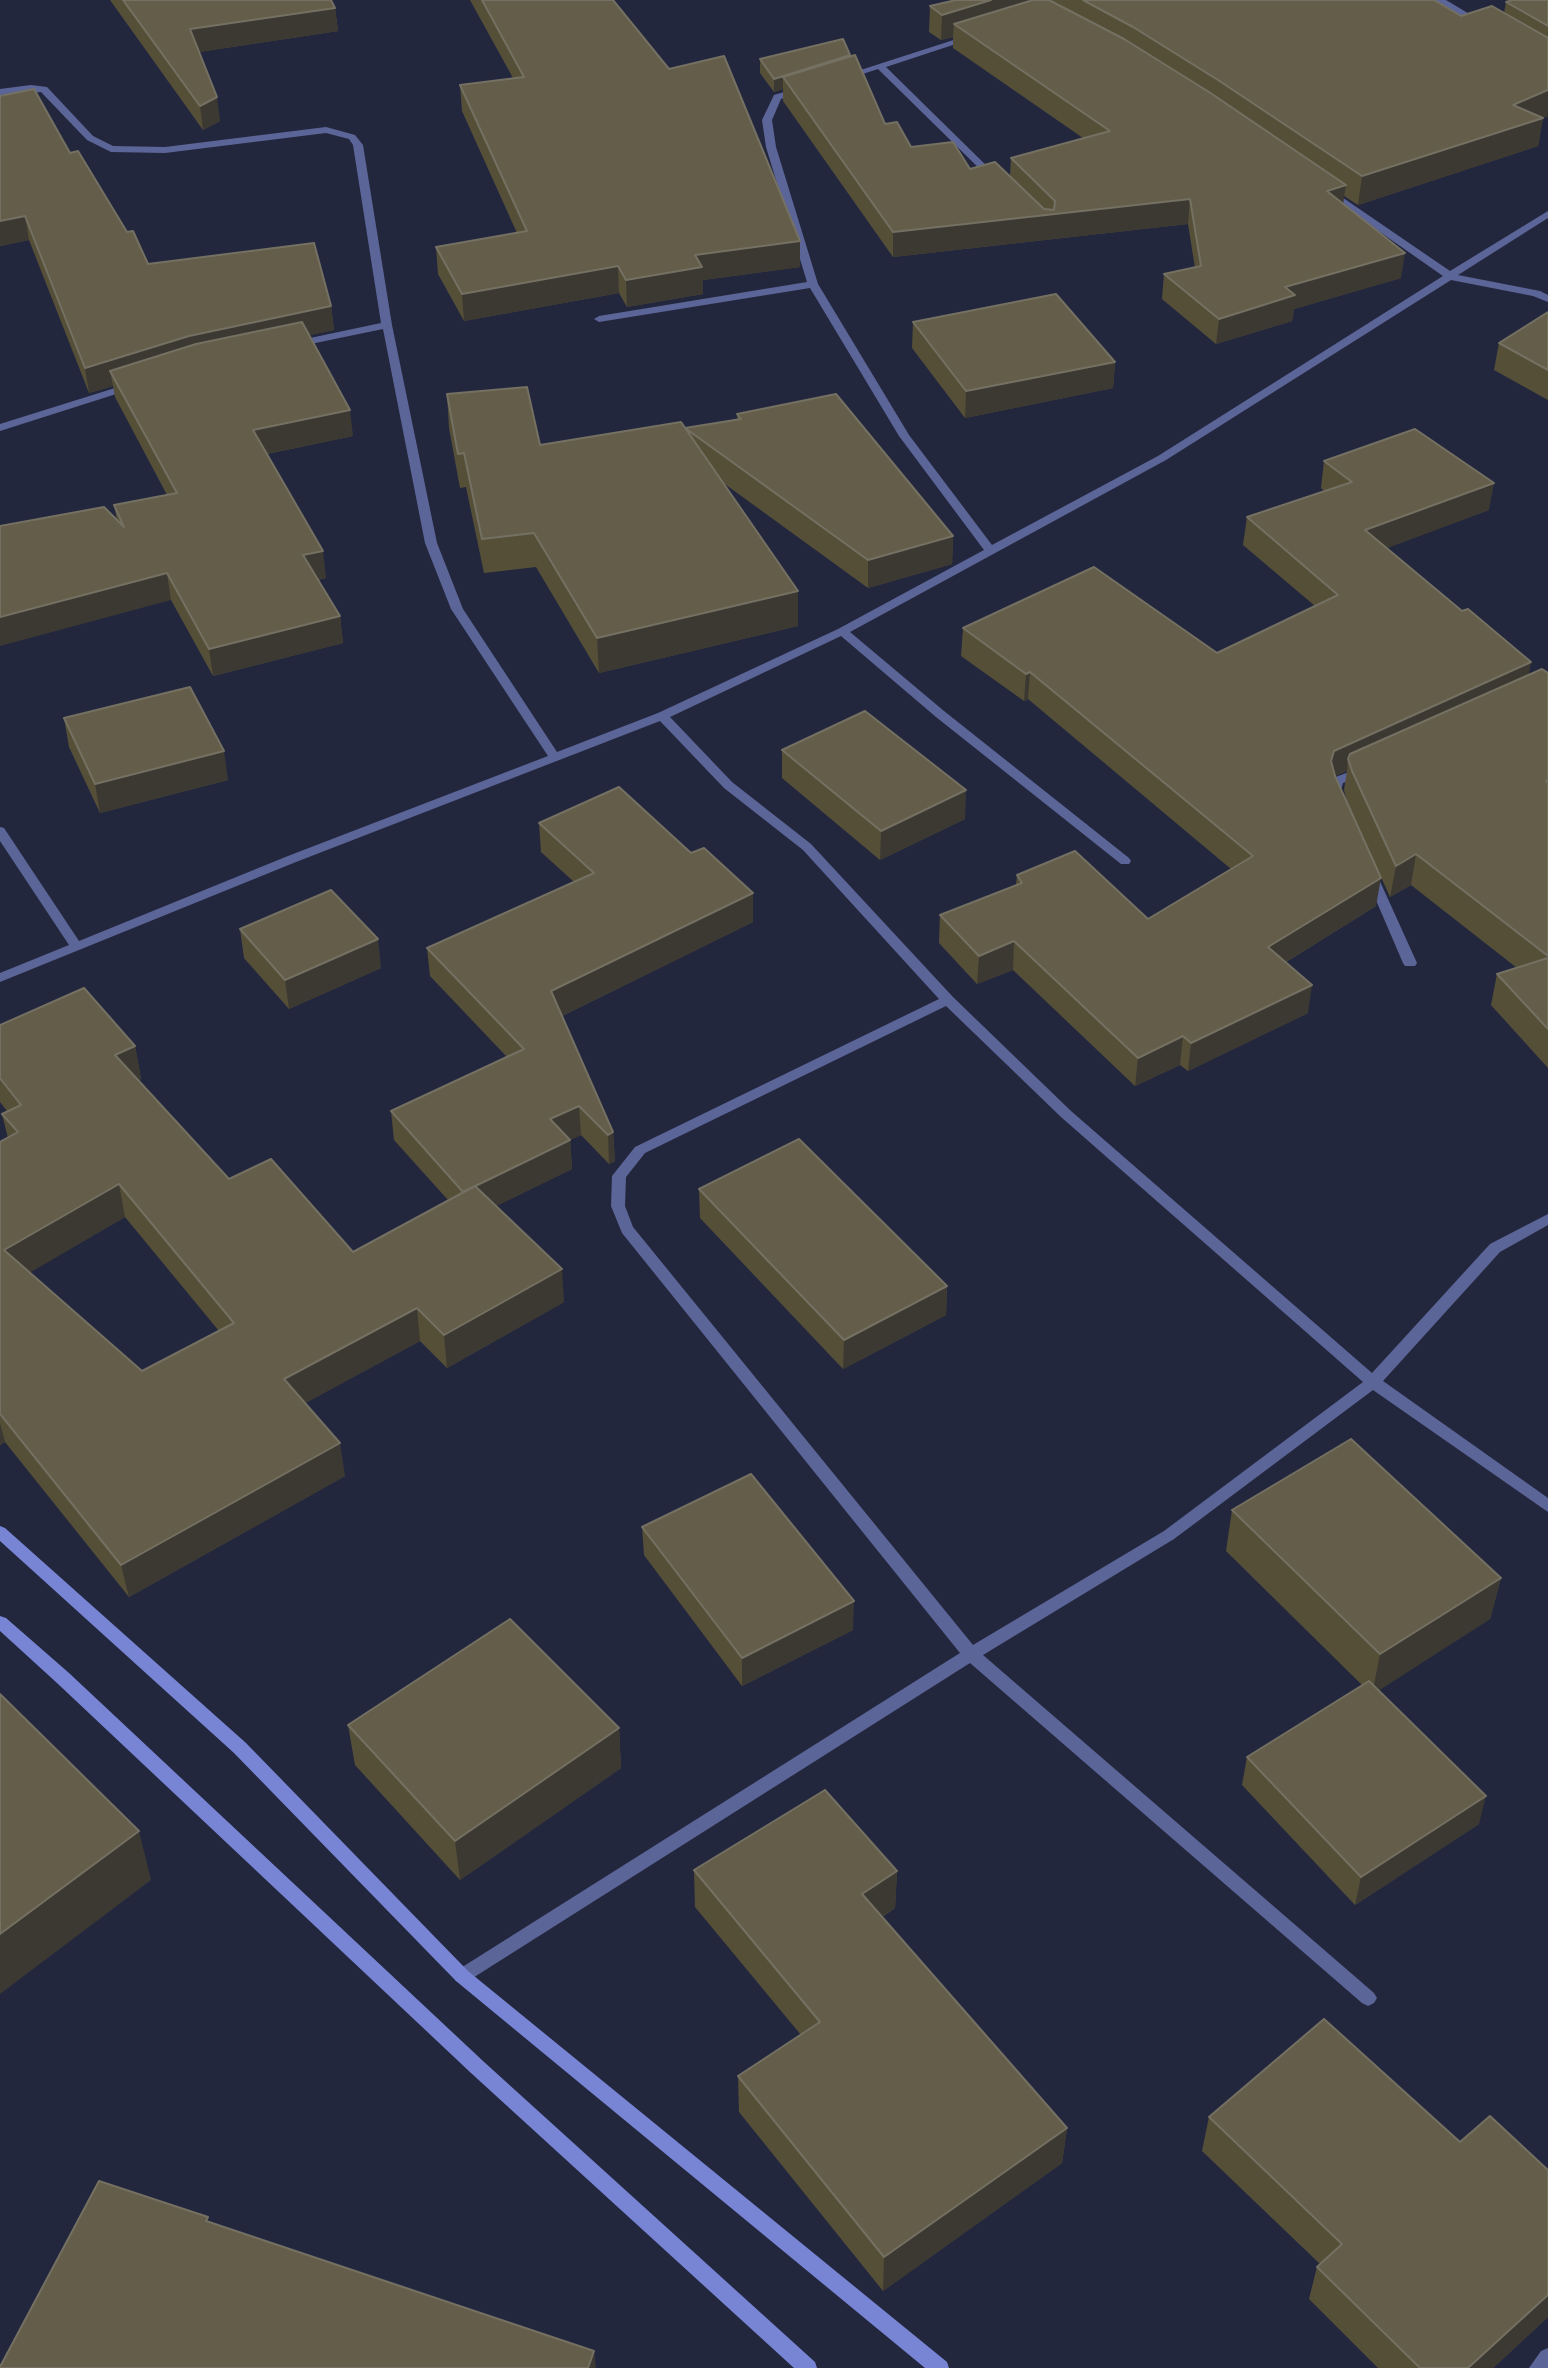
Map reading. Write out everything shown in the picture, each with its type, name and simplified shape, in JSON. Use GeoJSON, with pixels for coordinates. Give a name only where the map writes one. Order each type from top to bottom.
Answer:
{"type":"FeatureCollection","features":[{"type":"Feature","properties":{"kind":"main road"},"geometry":{"type":"LineString","coordinates":[[0,1532],[240,1748],[462,1976],[940,2368]]}},
{"type":"Feature","properties":{"kind":"main road"},"geometry":{"type":"LineString","coordinates":[[0,1622],[73,1687],[477,2067],[808,2368]]}},
{"type":"Feature","properties":{"kind":"street"},"geometry":{"type":"LineString","coordinates":[[1439,0],[1488,28]]}},
{"type":"Feature","properties":{"kind":"street"},"geometry":{"type":"LineString","coordinates":[[829,82],[980,35]]}},
{"type":"Feature","properties":{"kind":"street"},"geometry":{"type":"LineString","coordinates":[[880,66],[999,182]]}},
{"type":"Feature","properties":{"kind":"street"},"geometry":{"type":"LineString","coordinates":[[816,86],[777,97],[767,120],[771,147],[813,284],[904,436],[991,552]]}},
{"type":"Feature","properties":{"kind":"street"},"geometry":{"type":"LineString","coordinates":[[0,92],[44,89],[90,138],[110,149],[165,150],[326,130],[352,137],[358,145],[387,325],[436,554],[457,609],[554,756]]}},
{"type":"Feature","properties":{"kind":"street"},"geometry":{"type":"LineString","coordinates":[[1326,191],[1452,277],[1536,293],[1548,299]]}},
{"type":"Feature","properties":{"kind":"street"},"geometry":{"type":"LineString","coordinates":[[0,978],[75,945],[662,716],[842,631],[1162,458],[1548,214]]}},
{"type":"Feature","properties":{"kind":"street"},"geometry":{"type":"LineString","coordinates":[[599,319],[813,284]]}},
{"type":"Feature","properties":{"kind":"street"},"geometry":{"type":"LineString","coordinates":[[278,348],[387,325]]}},
{"type":"Feature","properties":{"kind":"street"},"geometry":{"type":"LineString","coordinates":[[0,428],[148,380]]}},
{"type":"Feature","properties":{"kind":"street"},"geometry":{"type":"LineString","coordinates":[[842,631],[1125,861]]}},
{"type":"Feature","properties":{"kind":"street"},"geometry":{"type":"LineString","coordinates":[[662,716],[728,785],[807,847],[948,1000],[1066,1114],[1373,1382],[1548,1506]]}},
{"type":"Feature","properties":{"kind":"street"},"geometry":{"type":"LineString","coordinates":[[1344,814],[1335,790],[1337,781],[1377,764]]}},
{"type":"Feature","properties":{"kind":"street"},"geometry":{"type":"LineString","coordinates":[[0,831],[75,945]]}},
{"type":"Feature","properties":{"kind":"street"},"geometry":{"type":"LineString","coordinates":[[1366,864],[1410,963]]}},
{"type":"Feature","properties":{"kind":"street"},"geometry":{"type":"LineString","coordinates":[[948,1000],[640,1150],[618,1175],[618,1206],[627,1229],[971,1654],[1368,1998]]}},
{"type":"Feature","properties":{"kind":"street"},"geometry":{"type":"LineString","coordinates":[[462,1976],[971,1654],[1169,1535],[1373,1382],[1495,1248],[1548,1219]]}},
{"type":"Feature","properties":{"kind":"street"},"geometry":{"type":"LineString","coordinates":[[1538,2368],[1548,2357]]}},
{"type":"Feature","properties":{"kind":"building"},"geometry":{"type":"Polygon","coordinates":[[[123,0],[331,0],[335,8],[190,29],[217,97],[200,106],[123,0]]]}},
{"type":"Feature","properties":{"kind":"building"},"geometry":{"type":"Polygon","coordinates":[[[482,0],[613,0],[669,69],[724,56],[800,241],[695,255],[702,267],[626,280],[618,266],[462,294],[436,247],[527,231],[460,85],[524,77],[482,0]]]}},
{"type":"Feature","properties":{"kind":"building"},"geometry":{"type":"Polygon","coordinates":[[[956,0],[991,0],[942,15],[930,6],[956,0]]]}},
{"type":"Feature","properties":{"kind":"building"},"geometry":{"type":"Polygon","coordinates":[[[1033,0],[1049,0],[1124,39],[1209,92],[1346,185],[1327,191],[1405,253],[1285,287],[1295,295],[1219,319],[1164,274],[1201,266],[1190,199],[893,232],[783,77],[855,55],[885,124],[897,122],[911,147],[953,142],[970,169],[995,162],[1044,209],[1054,210],[1055,201],[1011,158],[1110,131],[954,24],[1033,0]]]}},
{"type":"Feature","properties":{"kind":"building"},"geometry":{"type":"Polygon","coordinates":[[[1083,0],[1434,0],[1461,16],[1492,6],[1548,38],[1548,90],[1513,105],[1543,118],[1362,176],[1218,80],[1133,27],[1083,0]]]}},
{"type":"Feature","properties":{"kind":"building"},"geometry":{"type":"Polygon","coordinates":[[[1548,0],[1548,26],[1506,2],[1548,0]]]}},
{"type":"Feature","properties":{"kind":"building"},"geometry":{"type":"Polygon","coordinates":[[[843,39],[850,55],[774,79],[760,59],[843,39]]]}},
{"type":"Feature","properties":{"kind":"building"},"geometry":{"type":"Polygon","coordinates":[[[34,89],[70,153],[78,151],[127,232],[133,231],[148,264],[314,243],[331,306],[189,336],[85,368],[25,216],[0,221],[0,96],[34,89]]]}},
{"type":"Feature","properties":{"kind":"building"},"geometry":{"type":"Polygon","coordinates":[[[1056,294],[1115,362],[966,391],[913,322],[1056,294]]]}},
{"type":"Feature","properties":{"kind":"building"},"geometry":{"type":"Polygon","coordinates":[[[1548,312],[1548,370],[1499,343],[1548,312]]]}},
{"type":"Feature","properties":{"kind":"building"},"geometry":{"type":"Polygon","coordinates":[[[302,322],[350,410],[253,430],[323,551],[303,555],[340,616],[209,649],[167,573],[0,617],[0,526],[104,507],[124,527],[114,505],[177,493],[110,371],[196,344],[302,322]]]}},
{"type":"Feature","properties":{"kind":"building"},"geometry":{"type":"Polygon","coordinates":[[[527,387],[540,445],[681,422],[798,591],[597,638],[534,533],[482,539],[464,453],[458,454],[447,394],[527,387]]]}},
{"type":"Feature","properties":{"kind":"building"},"geometry":{"type":"Polygon","coordinates":[[[836,394],[953,536],[868,560],[685,428],[741,419],[737,414],[836,394]]]}},
{"type":"Feature","properties":{"kind":"building"},"geometry":{"type":"Polygon","coordinates":[[[1415,429],[1494,483],[1365,530],[1462,611],[1468,609],[1531,662],[1334,751],[1331,761],[1335,776],[1381,878],[1268,947],[1312,985],[1191,1043],[1183,1036],[1138,1058],[1014,941],[979,956],[940,915],[1022,883],[1017,875],[1075,851],[1148,919],[1253,856],[1030,672],[1026,674],[963,628],[1094,567],[1217,653],[1338,595],[1247,517],[1352,482],[1324,461],[1415,429]]]}},
{"type":"Feature","properties":{"kind":"building"},"geometry":{"type":"Polygon","coordinates":[[[1542,669],[1548,673],[1548,956],[1416,854],[1396,866],[1348,759],[1350,754],[1542,669]]]}},
{"type":"Feature","properties":{"kind":"building"},"geometry":{"type":"Polygon","coordinates":[[[190,687],[224,751],[95,784],[64,718],[190,687]]]}},
{"type":"Feature","properties":{"kind":"building"},"geometry":{"type":"Polygon","coordinates":[[[865,711],[966,790],[881,831],[782,750],[865,711]]]}},
{"type":"Feature","properties":{"kind":"building"},"geometry":{"type":"Polygon","coordinates":[[[619,787],[691,853],[704,848],[753,893],[551,991],[613,1132],[608,1135],[579,1106],[550,1119],[570,1140],[463,1192],[391,1111],[524,1049],[427,948],[594,873],[539,823],[619,787]]]}},
{"type":"Feature","properties":{"kind":"building"},"geometry":{"type":"Polygon","coordinates":[[[331,890],[378,939],[285,980],[240,929],[331,890]]]}},
{"type":"Feature","properties":{"kind":"building"},"geometry":{"type":"Polygon","coordinates":[[[1548,958],[1548,1029],[1497,974],[1548,958]]]}},
{"type":"Feature","properties":{"kind":"building"},"geometry":{"type":"Polygon","coordinates":[[[84,988],[135,1046],[115,1055],[229,1179],[271,1159],[353,1252],[475,1186],[562,1269],[444,1335],[417,1308],[284,1379],[340,1443],[121,1565],[0,1414],[0,1142],[18,1132],[2,1114],[21,1105],[0,1078],[0,1025],[84,988]],[[119,1184],[4,1250],[142,1371],[234,1323],[119,1184]]]}},
{"type":"Feature","properties":{"kind":"building"},"geometry":{"type":"Polygon","coordinates":[[[799,1139],[947,1286],[844,1340],[699,1189],[799,1139]]]}},
{"type":"Feature","properties":{"kind":"building"},"geometry":{"type":"Polygon","coordinates":[[[1351,1439],[1501,1578],[1380,1654],[1232,1510],[1351,1439]]]}},
{"type":"Feature","properties":{"kind":"building"},"geometry":{"type":"Polygon","coordinates":[[[751,1474],[854,1601],[742,1658],[642,1527],[751,1474]]]}},
{"type":"Feature","properties":{"kind":"building"},"geometry":{"type":"Polygon","coordinates":[[[510,1619],[619,1728],[455,1841],[348,1725],[510,1619]]]}},
{"type":"Feature","properties":{"kind":"building"},"geometry":{"type":"Polygon","coordinates":[[[1369,1681],[1486,1796],[1361,1877],[1247,1757],[1369,1681]]]}},
{"type":"Feature","properties":{"kind":"building"},"geometry":{"type":"Polygon","coordinates":[[[0,1694],[139,1831],[0,1934],[0,1694]]]}},
{"type":"Feature","properties":{"kind":"building"},"geometry":{"type":"Polygon","coordinates":[[[825,1790],[897,1871],[862,1894],[1067,2128],[884,2257],[738,2076],[820,2022],[694,1870],[825,1790]]]}},
{"type":"Feature","properties":{"kind":"building"},"geometry":{"type":"Polygon","coordinates":[[[1324,2019],[1460,2142],[1490,2116],[1548,2170],[1548,2295],[1468,2368],[1420,2368],[1317,2267],[1342,2244],[1209,2117],[1324,2019]]]}},
{"type":"Feature","properties":{"kind":"building"},"geometry":{"type":"Polygon","coordinates":[[[99,2181],[208,2217],[206,2221],[594,2351],[588,2368],[0,2368],[99,2181]]]}}]}
